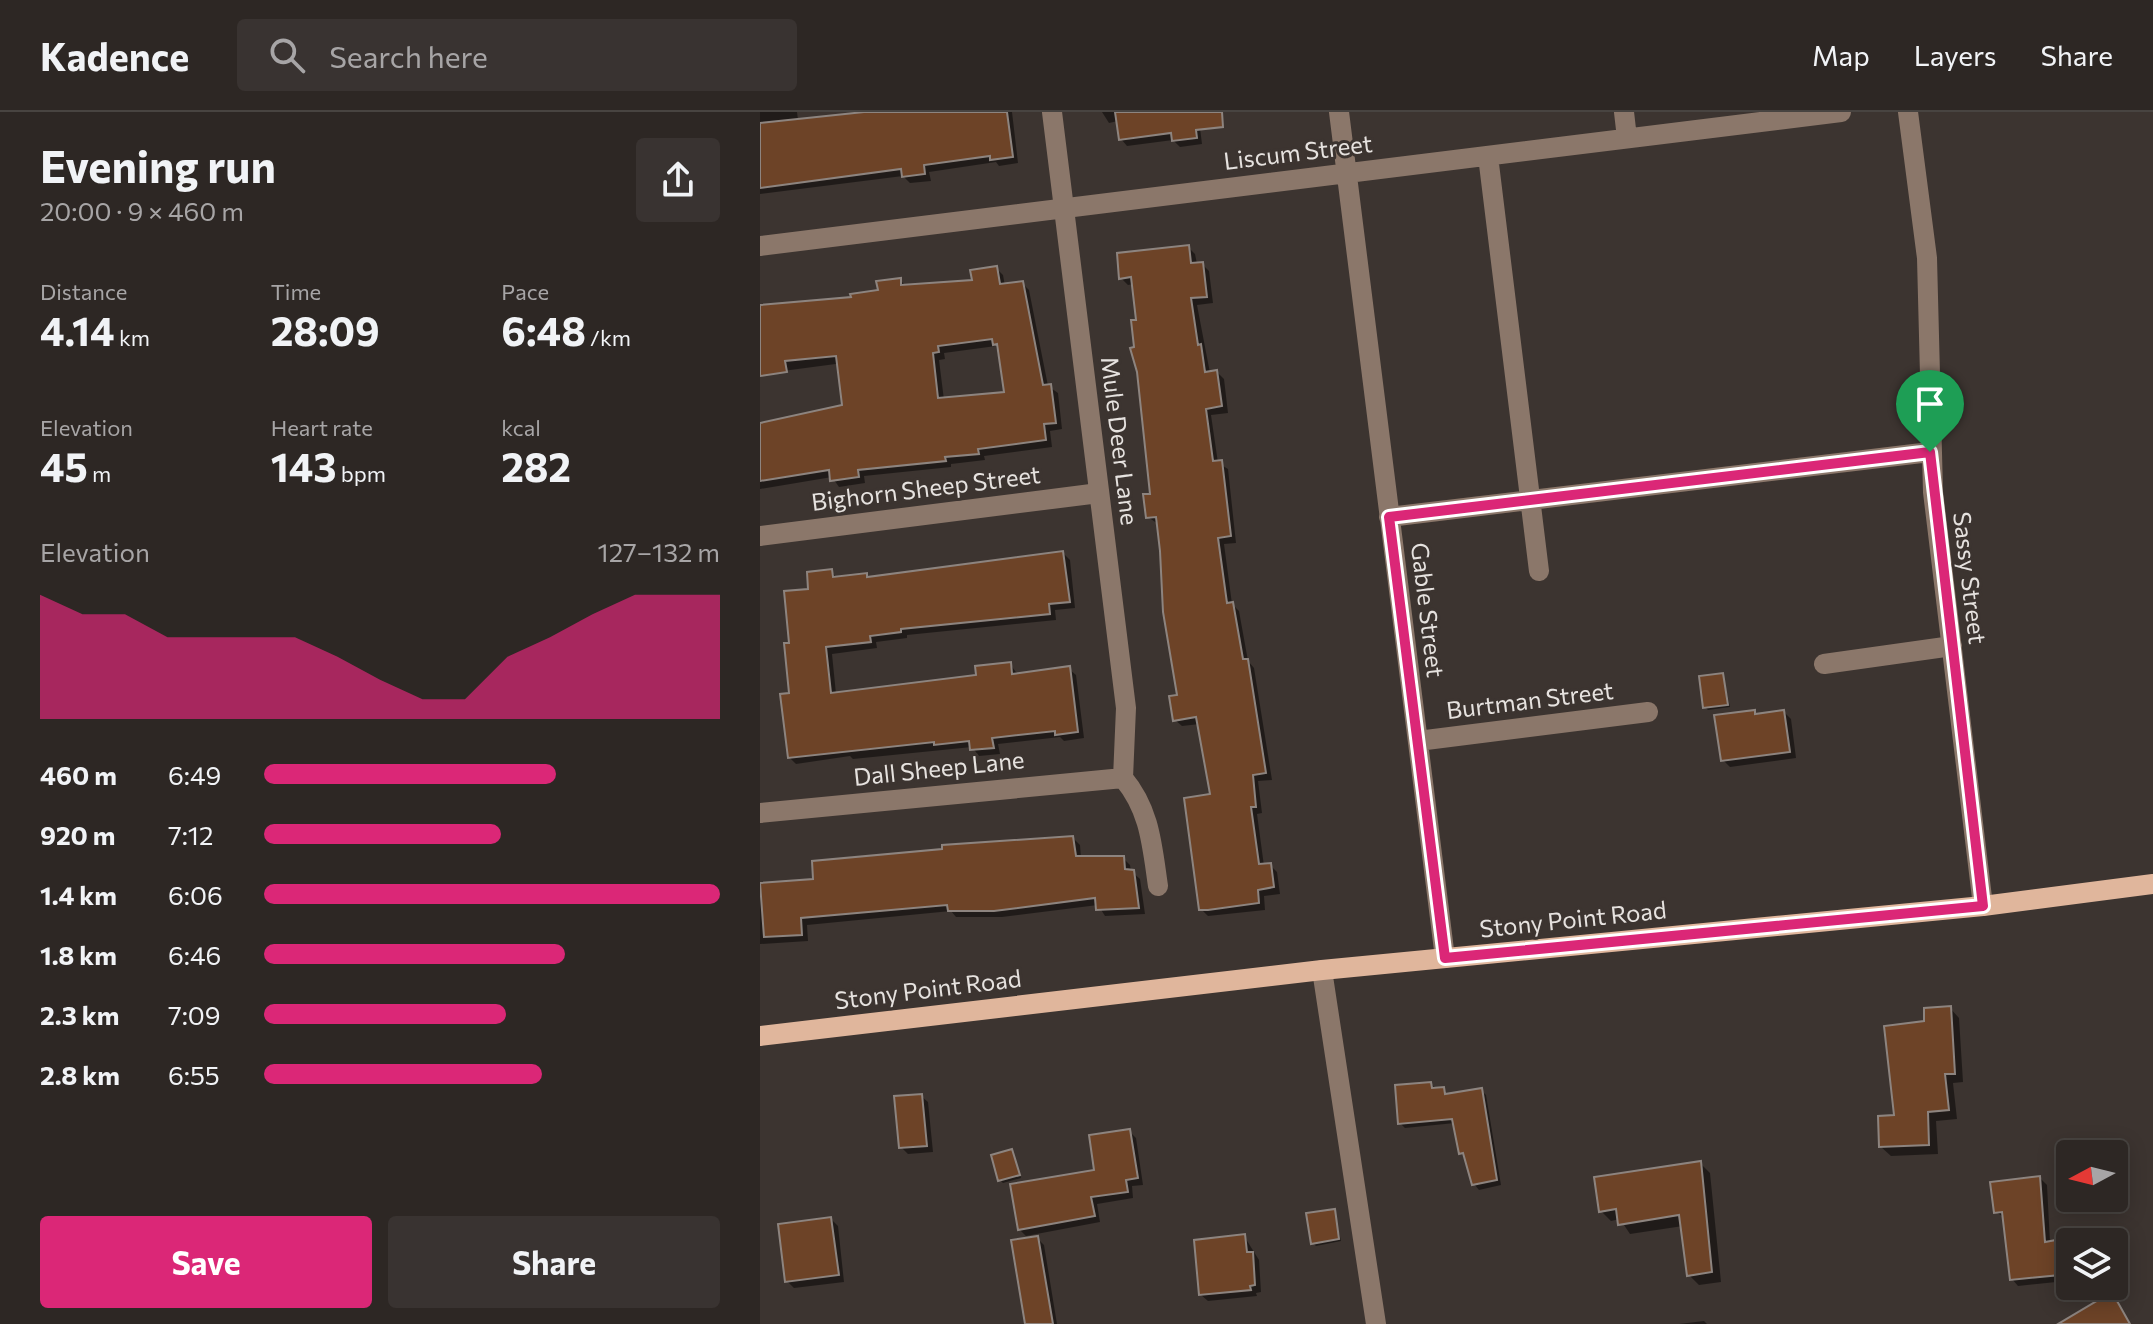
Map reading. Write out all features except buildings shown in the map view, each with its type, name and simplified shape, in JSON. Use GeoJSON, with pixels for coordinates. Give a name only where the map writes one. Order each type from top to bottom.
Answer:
{"type":"FeatureCollection","features":[{"type":"Feature","properties":{"kind":"main road","name":"Stony Point Road"},"geometry":{"type":"LineString","coordinates":[[760,1036],[1322,970],[1983,906],[2153,884]]}},
{"type":"Feature","properties":{"kind":"street","name":"Mule Deer Lane"},"geometry":{"type":"LineString","coordinates":[[1052,112],[1126,708],[1123,778]]}},
{"type":"Feature","properties":{"kind":"street","name":"Gable Street"},"geometry":{"type":"LineString","coordinates":[[1339,112],[1445,958]]}},
{"type":"Feature","properties":{"kind":"street"},"geometry":{"type":"LineString","coordinates":[[1624,112],[1627,138]]}},
{"type":"Feature","properties":{"kind":"street","name":"Liscum Street"},"geometry":{"type":"LineString","coordinates":[[760,246],[1841,112]]}},
{"type":"Feature","properties":{"kind":"street","name":"Sassy Street"},"geometry":{"type":"LineString","coordinates":[[1908,112],[1927,258],[1931,333],[1930,452],[1983,906]]}},
{"type":"Feature","properties":{"kind":"street"},"geometry":{"type":"LineString","coordinates":[[1488,156],[1539,571]]}},
{"type":"Feature","properties":{"kind":"street"},"geometry":{"type":"LineString","coordinates":[[1389,517],[1930,452]]}},
{"type":"Feature","properties":{"kind":"street","name":"Bighorn Sheep Street"},"geometry":{"type":"LineString","coordinates":[[760,536],[1099,493]]}},
{"type":"Feature","properties":{"kind":"street"},"geometry":{"type":"LineString","coordinates":[[1824,664],[1952,646]]}},
{"type":"Feature","properties":{"kind":"street","name":"Burtman Street"},"geometry":{"type":"LineString","coordinates":[[1418,741],[1648,712]]}},
{"type":"Feature","properties":{"kind":"street"},"geometry":{"type":"LineString","coordinates":[[1123,778],[1139,796],[1146,815],[1158,886]]}},
{"type":"Feature","properties":{"kind":"street","name":"Dall Sheep Lane"},"geometry":{"type":"LineString","coordinates":[[760,813],[1123,778]]}},
{"type":"Feature","properties":{"kind":"street"},"geometry":{"type":"LineString","coordinates":[[1322,970],[1376,1324]]}},
{"type":"Feature","properties":{"kind":"route"},"geometry":{"type":"LineString","coordinates":[[1930,452],[1983,906],[1445,958],[1389,517],[1930,452]]}}]}
